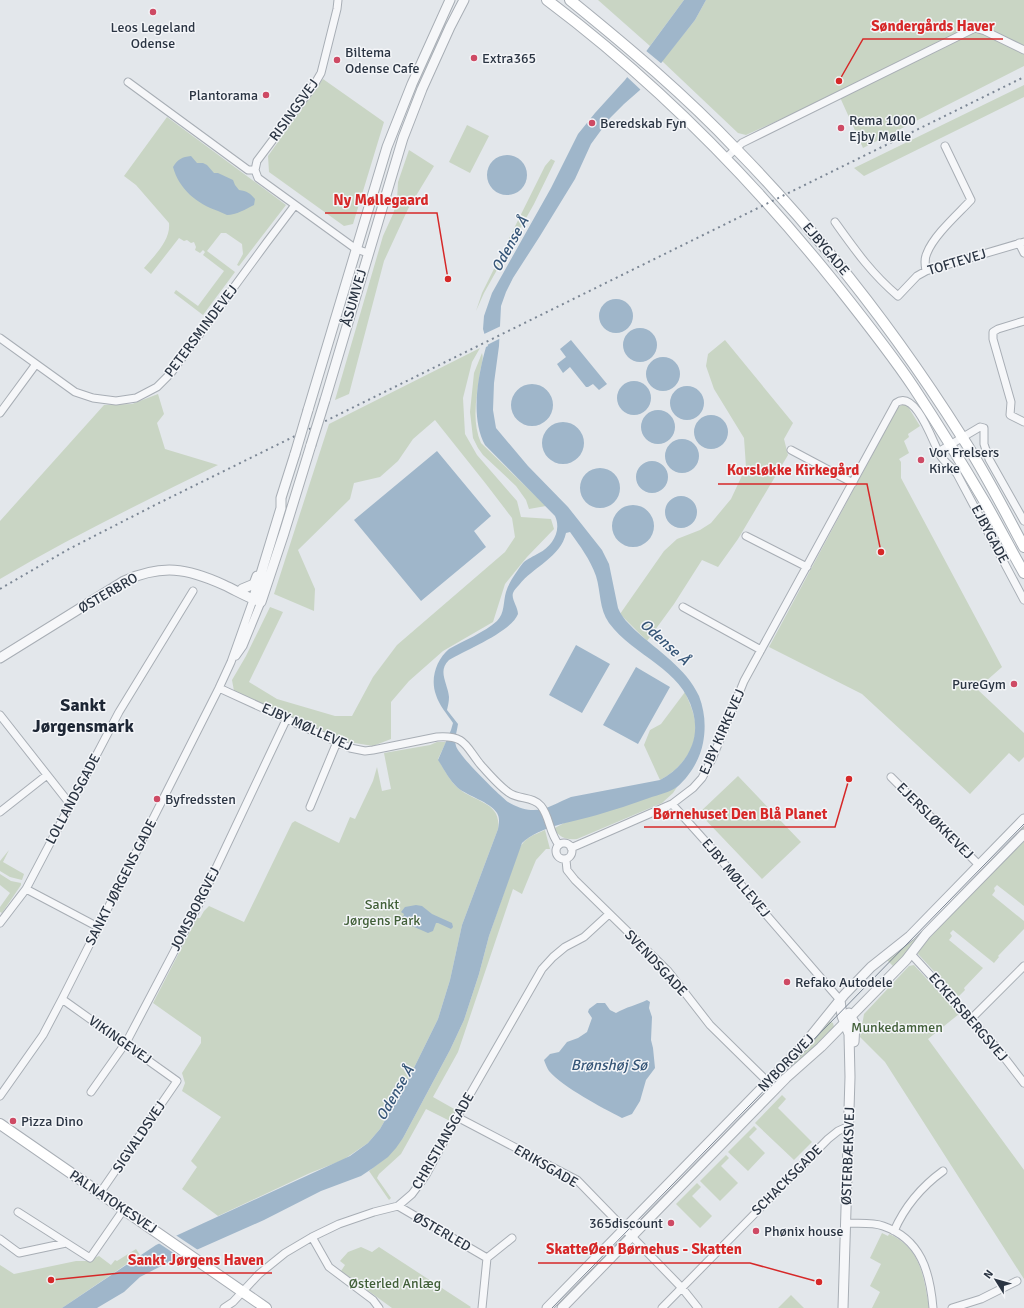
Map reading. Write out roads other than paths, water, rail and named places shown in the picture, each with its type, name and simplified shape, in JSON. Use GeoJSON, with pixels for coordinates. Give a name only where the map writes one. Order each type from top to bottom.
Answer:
{"type":"FeatureCollection","features":[{"type":"Feature","properties":{"kind":"main road","name":"EJBYGADE"},"geometry":{"type":"LineString","coordinates":[[547,0],[578,23],[657,91],[726,158],[776,212],[864,319],[913,386],[986,505],[1024,573]]}},
{"type":"Feature","properties":{"kind":"main road","name":"EJBYGADE"},"geometry":{"type":"LineString","coordinates":[[571,1],[629,48],[666,81],[736,148],[798,215],[873,308],[926,382],[962,437],[1024,547]]}},
{"type":"Feature","properties":{"kind":"main road","name":"PALNATOKESVEJ"},"geometry":{"type":"LineString","coordinates":[[0,1124],[266,1308]]}},
{"type":"Feature","properties":{"kind":"street","name":"RISINGSVEJ"},"geometry":{"type":"LineString","coordinates":[[255,170],[257,161],[314,85],[321,73],[338,0]]}},
{"type":"Feature","properties":{"kind":"street","name":"ÅSUMVEJ"},"geometry":{"type":"LineString","coordinates":[[258,598],[281,508],[281,498],[387,147],[412,84],[450,0]]}},
{"type":"Feature","properties":{"kind":"street"},"geometry":{"type":"LineString","coordinates":[[456,13],[461,0]]}},
{"type":"Feature","properties":{"kind":"street","name":"ÅSUMVEJ"},"geometry":{"type":"LineString","coordinates":[[258,598],[284,534],[312,445],[324,400],[403,138],[422,89],[456,13],[464,0]]}},
{"type":"Feature","properties":{"kind":"street"},"geometry":{"type":"LineString","coordinates":[[456,13],[467,6],[471,0]]}},
{"type":"Feature","properties":{"kind":"street"},"geometry":{"type":"LineString","coordinates":[[726,158],[742,143],[976,28],[1024,50]]}},
{"type":"Feature","properties":{"kind":"street"},"geometry":{"type":"LineString","coordinates":[[128,82],[248,170],[255,170],[258,178],[295,206],[356,249],[368,253]]}},
{"type":"Feature","properties":{"kind":"street"},"geometry":{"type":"LineString","coordinates":[[926,271],[924,262],[934,240],[971,200],[945,146]]}},
{"type":"Feature","properties":{"kind":"street","name":"PETERSMINDEVEJ"},"geometry":{"type":"LineString","coordinates":[[0,338],[75,392],[93,398],[116,400],[136,398],[157,387],[172,373],[295,206]]}},
{"type":"Feature","properties":{"kind":"street","name":"TOFTEVEJ"},"geometry":{"type":"LineString","coordinates":[[835,222],[875,275],[898,296],[917,276],[926,271],[1022,243]]}},
{"type":"Feature","properties":{"kind":"street"},"geometry":{"type":"LineString","coordinates":[[1022,243],[1024,253]]}},
{"type":"Feature","properties":{"kind":"street"},"geometry":{"type":"LineString","coordinates":[[1024,322],[998,329],[993,332],[993,339],[1011,402],[1010,415],[1024,422]]}},
{"type":"Feature","properties":{"kind":"street"},"geometry":{"type":"LineString","coordinates":[[0,413],[36,364]]}},
{"type":"Feature","properties":{"kind":"street","name":"EJBYGADE"},"geometry":{"type":"LineString","coordinates":[[896,403],[906,400],[912,404],[930,430],[938,452],[943,460],[957,474],[1024,600]]}},
{"type":"Feature","properties":{"kind":"street","name":"EJBY KIRKEVEJ"},"geometry":{"type":"LineString","coordinates":[[672,804],[686,795],[702,778],[712,759],[744,681],[896,403]]}},
{"type":"Feature","properties":{"kind":"street"},"geometry":{"type":"LineString","coordinates":[[938,452],[980,427],[984,428],[984,444],[989,459],[1024,521]]}},
{"type":"Feature","properties":{"kind":"street"},"geometry":{"type":"LineString","coordinates":[[791,450],[853,483]]}},
{"type":"Feature","properties":{"kind":"street"},"geometry":{"type":"LineString","coordinates":[[242,589],[254,584],[281,498]]}},
{"type":"Feature","properties":{"kind":"street"},"geometry":{"type":"LineString","coordinates":[[746,536],[807,567]]}},
{"type":"Feature","properties":{"kind":"street","name":"ØSTERBRO"},"geometry":{"type":"LineString","coordinates":[[0,658],[124,581],[139,574],[166,569],[183,571],[258,598]]}},
{"type":"Feature","properties":{"kind":"street","name":"ØSTERBRO"},"geometry":{"type":"LineString","coordinates":[[225,586],[234,586],[258,598]]}},
{"type":"Feature","properties":{"kind":"street","name":"LOLLANDSGADE"},"geometry":{"type":"LineString","coordinates":[[0,923],[26,889],[119,712],[194,591]]}},
{"type":"Feature","properties":{"kind":"street","name":"SANKT JØRGENS GADE"},"geometry":{"type":"LineString","coordinates":[[0,1096],[43,1035],[62,999],[220,688],[231,662],[243,646],[258,598]]}},
{"type":"Feature","properties":{"kind":"street"},"geometry":{"type":"LineString","coordinates":[[682,607],[761,650]]}},
{"type":"Feature","properties":{"kind":"street","name":"EJBY MØLLEVEJ"},"geometry":{"type":"LineString","coordinates":[[220,688],[350,748],[365,751],[447,736],[459,739],[468,745],[480,764],[508,792],[518,797],[534,800],[542,807],[550,830],[559,845]]}},
{"type":"Feature","properties":{"kind":"street"},"geometry":{"type":"LineString","coordinates":[[0,715],[70,804]]}},
{"type":"Feature","properties":{"kind":"street","name":"JOMSBORGVEJ"},"geometry":{"type":"LineString","coordinates":[[91,1092],[126,1044],[198,906],[287,718]]}},
{"type":"Feature","properties":{"kind":"street"},"geometry":{"type":"LineString","coordinates":[[310,807],[337,742]]}},
{"type":"Feature","properties":{"kind":"street"},"geometry":{"type":"LineString","coordinates":[[0,812],[47,775]]}},
{"type":"Feature","properties":{"kind":"street","name":"EJERSLØKKEVEJ"},"geometry":{"type":"LineString","coordinates":[[891,777],[980,865]]}},
{"type":"Feature","properties":{"kind":"street"},"geometry":{"type":"LineString","coordinates":[[571,848],[672,804]]}},
{"type":"Feature","properties":{"kind":"street","name":"EJBY MØLLEVEJ"},"geometry":{"type":"LineString","coordinates":[[672,804],[715,852],[840,1000]]}},
{"type":"Feature","properties":{"kind":"street","name":"NYBORGVEJ"},"geometry":{"type":"LineString","coordinates":[[547,1308],[811,1037],[840,1000],[871,967],[910,936],[1024,820]]}},
{"type":"Feature","properties":{"kind":"street","name":"NYBORGVEJ"},"geometry":{"type":"LineString","coordinates":[[562,1308],[786,1078],[821,1047],[911,954],[926,934],[1024,834]]}},
{"type":"Feature","properties":{"kind":"street"},"geometry":{"type":"LineString","coordinates":[[566,844],[571,848],[572,854],[566,860],[560,859],[556,854],[557,847],[559,845],[566,844]]}},
{"type":"Feature","properties":{"kind":"street","name":"SVENDSGADE"},"geometry":{"type":"LineString","coordinates":[[566,860],[565,865],[570,875],[668,971],[710,1025],[768,1082]]}},
{"type":"Feature","properties":{"kind":"street"},"geometry":{"type":"LineString","coordinates":[[26,889],[98,927]]}},
{"type":"Feature","properties":{"kind":"street","name":"CHRISTIANSGADE"},"geometry":{"type":"LineString","coordinates":[[224,1308],[233,1302],[259,1274],[285,1253],[312,1237],[339,1224],[374,1212],[398,1206],[412,1194],[426,1175],[457,1117],[542,969],[553,957],[566,947],[584,937],[609,914]]}},
{"type":"Feature","properties":{"kind":"street","name":"ECKERSBERGSVEJ"},"geometry":{"type":"LineString","coordinates":[[911,954],[997,1048],[1024,1083]]}},
{"type":"Feature","properties":{"kind":"street"},"geometry":{"type":"LineString","coordinates":[[971,1019],[1024,966]]}},
{"type":"Feature","properties":{"kind":"street","name":"VIKINGEVEJ"},"geometry":{"type":"LineString","coordinates":[[62,999],[177,1080]]}},
{"type":"Feature","properties":{"kind":"street","name":"ØSTERBÆKSVEJ"},"geometry":{"type":"LineString","coordinates":[[840,1000],[855,1024],[850,1077]]}},
{"type":"Feature","properties":{"kind":"street","name":"ØSTERBÆKSVEJ"},"geometry":{"type":"LineString","coordinates":[[840,1000],[842,1016],[849,1034],[850,1077],[843,1308]]}},
{"type":"Feature","properties":{"kind":"street","name":"SIGVALDSVEJ"},"geometry":{"type":"LineString","coordinates":[[100,1193],[177,1080]]}},
{"type":"Feature","properties":{"kind":"street","name":"ERIKSGADE"},"geometry":{"type":"LineString","coordinates":[[457,1117],[577,1180],[682,1288],[698,1308]]}},
{"type":"Feature","properties":{"kind":"street","name":"SCHACKSGADE"},"geometry":{"type":"LineString","coordinates":[[662,1308],[828,1139],[838,1131],[849,1126]]}},
{"type":"Feature","properties":{"kind":"street"},"geometry":{"type":"LineString","coordinates":[[894,1230],[903,1212],[913,1198],[943,1171]]}},
{"type":"Feature","properties":{"kind":"street","name":"ØSTERLED"},"geometry":{"type":"LineString","coordinates":[[398,1206],[487,1258]]}},
{"type":"Feature","properties":{"kind":"street"},"geometry":{"type":"LineString","coordinates":[[18,1212],[90,1258],[124,1209]]}},
{"type":"Feature","properties":{"kind":"street"},"geometry":{"type":"LineString","coordinates":[[846,1223],[881,1225],[894,1230],[908,1240],[924,1263],[931,1287],[933,1308]]}},
{"type":"Feature","properties":{"kind":"street"},"geometry":{"type":"LineString","coordinates":[[312,1237],[329,1267],[373,1300],[379,1308]]}},
{"type":"Feature","properties":{"kind":"street","name":"ØSTERLED"},"geometry":{"type":"LineString","coordinates":[[482,1308],[487,1258],[512,1238]]}},
{"type":"Feature","properties":{"kind":"street"},"geometry":{"type":"LineString","coordinates":[[0,1239],[19,1253],[66,1243]]}},
{"type":"Feature","properties":{"kind":"street"},"geometry":{"type":"LineString","coordinates":[[952,1308],[976,1301],[1017,1281]]}},
{"type":"Feature","properties":{"kind":"water"},"geometry":{"type":"Polygon","coordinates":[[[684,0],[706,0],[695,20],[640,90],[610,118],[591,144],[575,179],[513,278],[501,306],[493,410],[496,428],[528,466],[568,507],[602,550],[609,564],[618,608],[624,618],[636,631],[679,668],[687,677],[699,696],[703,708],[704,731],[702,749],[697,761],[686,778],[677,787],[671,790],[603,813],[557,825],[538,832],[522,843],[489,936],[479,974],[464,1020],[450,1050],[403,1138],[388,1157],[361,1176],[321,1191],[264,1220],[167,1263],[140,1277],[124,1292],[97,1308],[62,1308],[156,1245],[350,1156],[368,1143],[380,1129],[409,1078],[438,1019],[450,980],[462,925],[498,829],[499,821],[498,815],[494,809],[462,791],[455,785],[438,760],[453,723],[437,699],[434,689],[435,670],[444,653],[449,649],[480,633],[500,618],[506,592],[513,577],[525,561],[544,550],[552,542],[557,527],[555,516],[485,445],[480,434],[477,410],[478,383],[483,358],[486,347],[488,346],[483,329],[484,316],[492,293],[551,188],[578,134],[625,80],[684,0]],[[570,532],[566,533],[559,549],[525,579],[513,593],[518,614],[514,621],[498,634],[449,660],[443,673],[449,697],[447,710],[458,724],[455,741],[459,751],[496,792],[508,802],[528,810],[547,808],[571,797],[660,780],[675,770],[687,756],[694,737],[694,716],[687,697],[679,684],[668,673],[619,635],[609,623],[603,612],[598,582],[594,570],[570,532]]]}},
{"type":"Feature","properties":{"kind":"water"},"geometry":{"type":"Polygon","coordinates":[[[503,155],[511,155],[518,158],[524,164],[527,175],[524,186],[518,192],[511,195],[503,195],[496,192],[490,186],[487,179],[487,171],[490,164],[496,158],[503,155]]]}},
{"type":"Feature","properties":{"kind":"water"},"geometry":{"type":"Polygon","coordinates":[[[191,156],[197,163],[207,165],[214,173],[218,173],[233,180],[239,190],[252,195],[255,199],[254,205],[237,213],[227,215],[196,200],[184,189],[173,167],[180,159],[191,156]]]}},
{"type":"Feature","properties":{"kind":"water"},"geometry":{"type":"Polygon","coordinates":[[[616,299],[628,304],[633,316],[628,328],[616,333],[604,328],[599,316],[604,304],[616,299]]]}},
{"type":"Feature","properties":{"kind":"water"},"geometry":{"type":"Polygon","coordinates":[[[640,328],[652,333],[657,345],[652,357],[640,362],[628,357],[623,345],[628,333],[640,328]]]}},
{"type":"Feature","properties":{"kind":"water"},"geometry":{"type":"Polygon","coordinates":[[[571,340],[607,384],[599,390],[593,384],[586,387],[570,367],[563,373],[557,364],[566,357],[560,349],[571,340]]]}},
{"type":"Feature","properties":{"kind":"water"},"geometry":{"type":"Polygon","coordinates":[[[663,357],[669,358],[675,362],[679,368],[679,380],[675,386],[669,390],[663,391],[657,390],[651,386],[647,380],[646,374],[647,368],[651,362],[657,358],[663,357]]]}},
{"type":"Feature","properties":{"kind":"water"},"geometry":{"type":"Polygon","coordinates":[[[634,381],[646,386],[651,398],[646,410],[634,415],[622,410],[617,398],[622,386],[634,381]]]}},
{"type":"Feature","properties":{"kind":"water"},"geometry":{"type":"Polygon","coordinates":[[[532,384],[547,390],[553,405],[547,420],[532,426],[517,420],[511,405],[517,390],[532,384]]]}},
{"type":"Feature","properties":{"kind":"water"},"geometry":{"type":"Polygon","coordinates":[[[687,386],[693,387],[699,391],[703,397],[703,409],[699,415],[693,419],[687,420],[681,419],[675,415],[671,409],[670,403],[671,397],[675,391],[681,387],[687,386]]]}},
{"type":"Feature","properties":{"kind":"water"},"geometry":{"type":"Polygon","coordinates":[[[655,410],[661,410],[670,415],[674,421],[674,433],[670,439],[661,444],[655,444],[646,439],[641,430],[641,424],[646,415],[655,410]]]}},
{"type":"Feature","properties":{"kind":"water"},"geometry":{"type":"Polygon","coordinates":[[[711,415],[723,420],[728,432],[723,444],[711,449],[699,444],[694,432],[699,420],[711,415]]]}},
{"type":"Feature","properties":{"kind":"water"},"geometry":{"type":"Polygon","coordinates":[[[563,422],[578,428],[584,443],[578,458],[563,464],[548,458],[542,443],[548,428],[563,422]]]}},
{"type":"Feature","properties":{"kind":"water"},"geometry":{"type":"Polygon","coordinates":[[[679,439],[685,439],[694,444],[698,450],[698,462],[694,468],[685,473],[679,473],[670,468],[665,459],[665,453],[670,444],[679,439]]]}},
{"type":"Feature","properties":{"kind":"water"},"geometry":{"type":"Polygon","coordinates":[[[437,451],[491,516],[474,531],[486,547],[421,601],[354,520],[437,451]]]}},
{"type":"Feature","properties":{"kind":"water"},"geometry":{"type":"Polygon","coordinates":[[[649,461],[655,461],[665,468],[668,477],[667,483],[661,490],[655,493],[649,493],[639,486],[636,480],[636,474],[643,464],[649,461]]]}},
{"type":"Feature","properties":{"kind":"water"},"geometry":{"type":"Polygon","coordinates":[[[604,468],[611,471],[617,477],[620,488],[619,496],[611,505],[604,508],[596,508],[589,505],[581,496],[580,484],[583,477],[592,469],[604,468]]]}},
{"type":"Feature","properties":{"kind":"water"},"geometry":{"type":"Polygon","coordinates":[[[681,496],[690,499],[694,503],[697,512],[694,521],[690,525],[681,528],[672,525],[668,521],[665,512],[668,503],[672,499],[681,496]]]}},
{"type":"Feature","properties":{"kind":"water"},"geometry":{"type":"Polygon","coordinates":[[[633,505],[648,511],[654,526],[648,541],[633,547],[618,541],[612,526],[618,511],[633,505]]]}},
{"type":"Feature","properties":{"kind":"water"},"geometry":{"type":"Polygon","coordinates":[[[576,645],[610,664],[582,713],[549,695],[576,645]]]}},
{"type":"Feature","properties":{"kind":"water"},"geometry":{"type":"Polygon","coordinates":[[[636,667],[670,687],[638,744],[603,725],[636,667]]]}},
{"type":"Feature","properties":{"kind":"water"},"geometry":{"type":"Polygon","coordinates":[[[416,905],[422,906],[432,914],[452,923],[453,927],[451,929],[436,923],[433,931],[428,933],[398,920],[399,916],[403,917],[404,914],[401,912],[405,907],[416,905]]]}},
{"type":"Feature","properties":{"kind":"water","name":"Brønshøj Sø"},"geometry":{"type":"Polygon","coordinates":[[[647,1000],[650,1002],[649,1008],[652,1017],[651,1040],[655,1068],[646,1080],[640,1101],[632,1114],[622,1118],[573,1090],[549,1071],[544,1060],[550,1054],[559,1052],[567,1042],[578,1038],[587,1032],[592,1018],[588,1012],[589,1009],[597,1003],[605,1003],[610,1010],[616,1013],[647,1000]]]}},
{"type":"Feature","properties":{"kind":"tram line"},"geometry":{"type":"LineString","coordinates":[[552,1308],[1024,824]]}},
{"type":"Feature","properties":{"kind":"railway"},"geometry":{"type":"LineString","coordinates":[[0,589],[67,550],[155,505],[1024,77]]}},
{"type":"Feature","properties":{"kind":"place","name":"Leos Legeland Odense"},"geometry":{"type":"Point","coordinates":[153,12]}},
{"type":"Feature","properties":{"kind":"place","name":"Extra365"},"geometry":{"type":"Point","coordinates":[474,58]}},
{"type":"Feature","properties":{"kind":"place","name":"Biltema Odense Cafe"},"geometry":{"type":"Point","coordinates":[337,60]}},
{"type":"Feature","properties":{"kind":"place","name":"Søndergårds Haver"},"geometry":{"type":"Point","coordinates":[839,81]}},
{"type":"Feature","properties":{"kind":"place","name":"Plantorama"},"geometry":{"type":"Point","coordinates":[266,95]}},
{"type":"Feature","properties":{"kind":"place","name":"Beredskab Fyn"},"geometry":{"type":"Point","coordinates":[592,123]}},
{"type":"Feature","properties":{"kind":"place","name":"Rema 1000 Ejby Mølle"},"geometry":{"type":"Point","coordinates":[841,128]}},
{"type":"Feature","properties":{"kind":"place","name":"Ny Møllegaard"},"geometry":{"type":"Point","coordinates":[448,279]}},
{"type":"Feature","properties":{"kind":"place","name":"Vor Frelsers Kirke"},"geometry":{"type":"Point","coordinates":[921,460]}},
{"type":"Feature","properties":{"kind":"place","name":"Korsløkke Kirkegård"},"geometry":{"type":"Point","coordinates":[881,552]}},
{"type":"Feature","properties":{"kind":"place","name":"PureGym"},"geometry":{"type":"Point","coordinates":[1014,684]}},
{"type":"Feature","properties":{"kind":"place","name":"Børnehuset Den Blå Planet"},"geometry":{"type":"Point","coordinates":[849,779]}},
{"type":"Feature","properties":{"kind":"place","name":"Byfredssten"},"geometry":{"type":"Point","coordinates":[157,799]}},
{"type":"Feature","properties":{"kind":"place","name":"Refako Autodele"},"geometry":{"type":"Point","coordinates":[787,982]}},
{"type":"Feature","properties":{"kind":"place","name":"Pizza Dino"},"geometry":{"type":"Point","coordinates":[13,1121]}},
{"type":"Feature","properties":{"kind":"place","name":"365discount"},"geometry":{"type":"Point","coordinates":[671,1223]}},
{"type":"Feature","properties":{"kind":"place","name":"Phønix house"},"geometry":{"type":"Point","coordinates":[756,1231]}},
{"type":"Feature","properties":{"kind":"place","name":"Sankt Jørgens Haven"},"geometry":{"type":"Point","coordinates":[51,1280]}},
{"type":"Feature","properties":{"kind":"place","name":"SkatteØen Børnehus - Skatten"},"geometry":{"type":"Point","coordinates":[819,1282]}},
{"type":"Feature","properties":{"kind":"district","name":"Sankt Jørgensmark"},"geometry":{"type":"Point","coordinates":[83,715]}},
{"type":"Feature","properties":{"kind":"water label","name":"Odense Å"},"geometry":{"type":"Point","coordinates":[510,244]}},
{"type":"Feature","properties":{"kind":"water label","name":"Odense Å"},"geometry":{"type":"Point","coordinates":[665,642]}},
{"type":"Feature","properties":{"kind":"water label","name":"Odense Å"},"geometry":{"type":"Point","coordinates":[395,1093]}},
{"type":"Feature","properties":{"kind":"park label","name":"Sankt Jørgens Park"},"geometry":{"type":"Point","coordinates":[382,912]}},
{"type":"Feature","properties":{"kind":"park label","name":"Munkedammen"},"geometry":{"type":"Point","coordinates":[897,1027]}},
{"type":"Feature","properties":{"kind":"park label","name":"Østerled Anlæg"},"geometry":{"type":"Point","coordinates":[395,1283]}}]}
